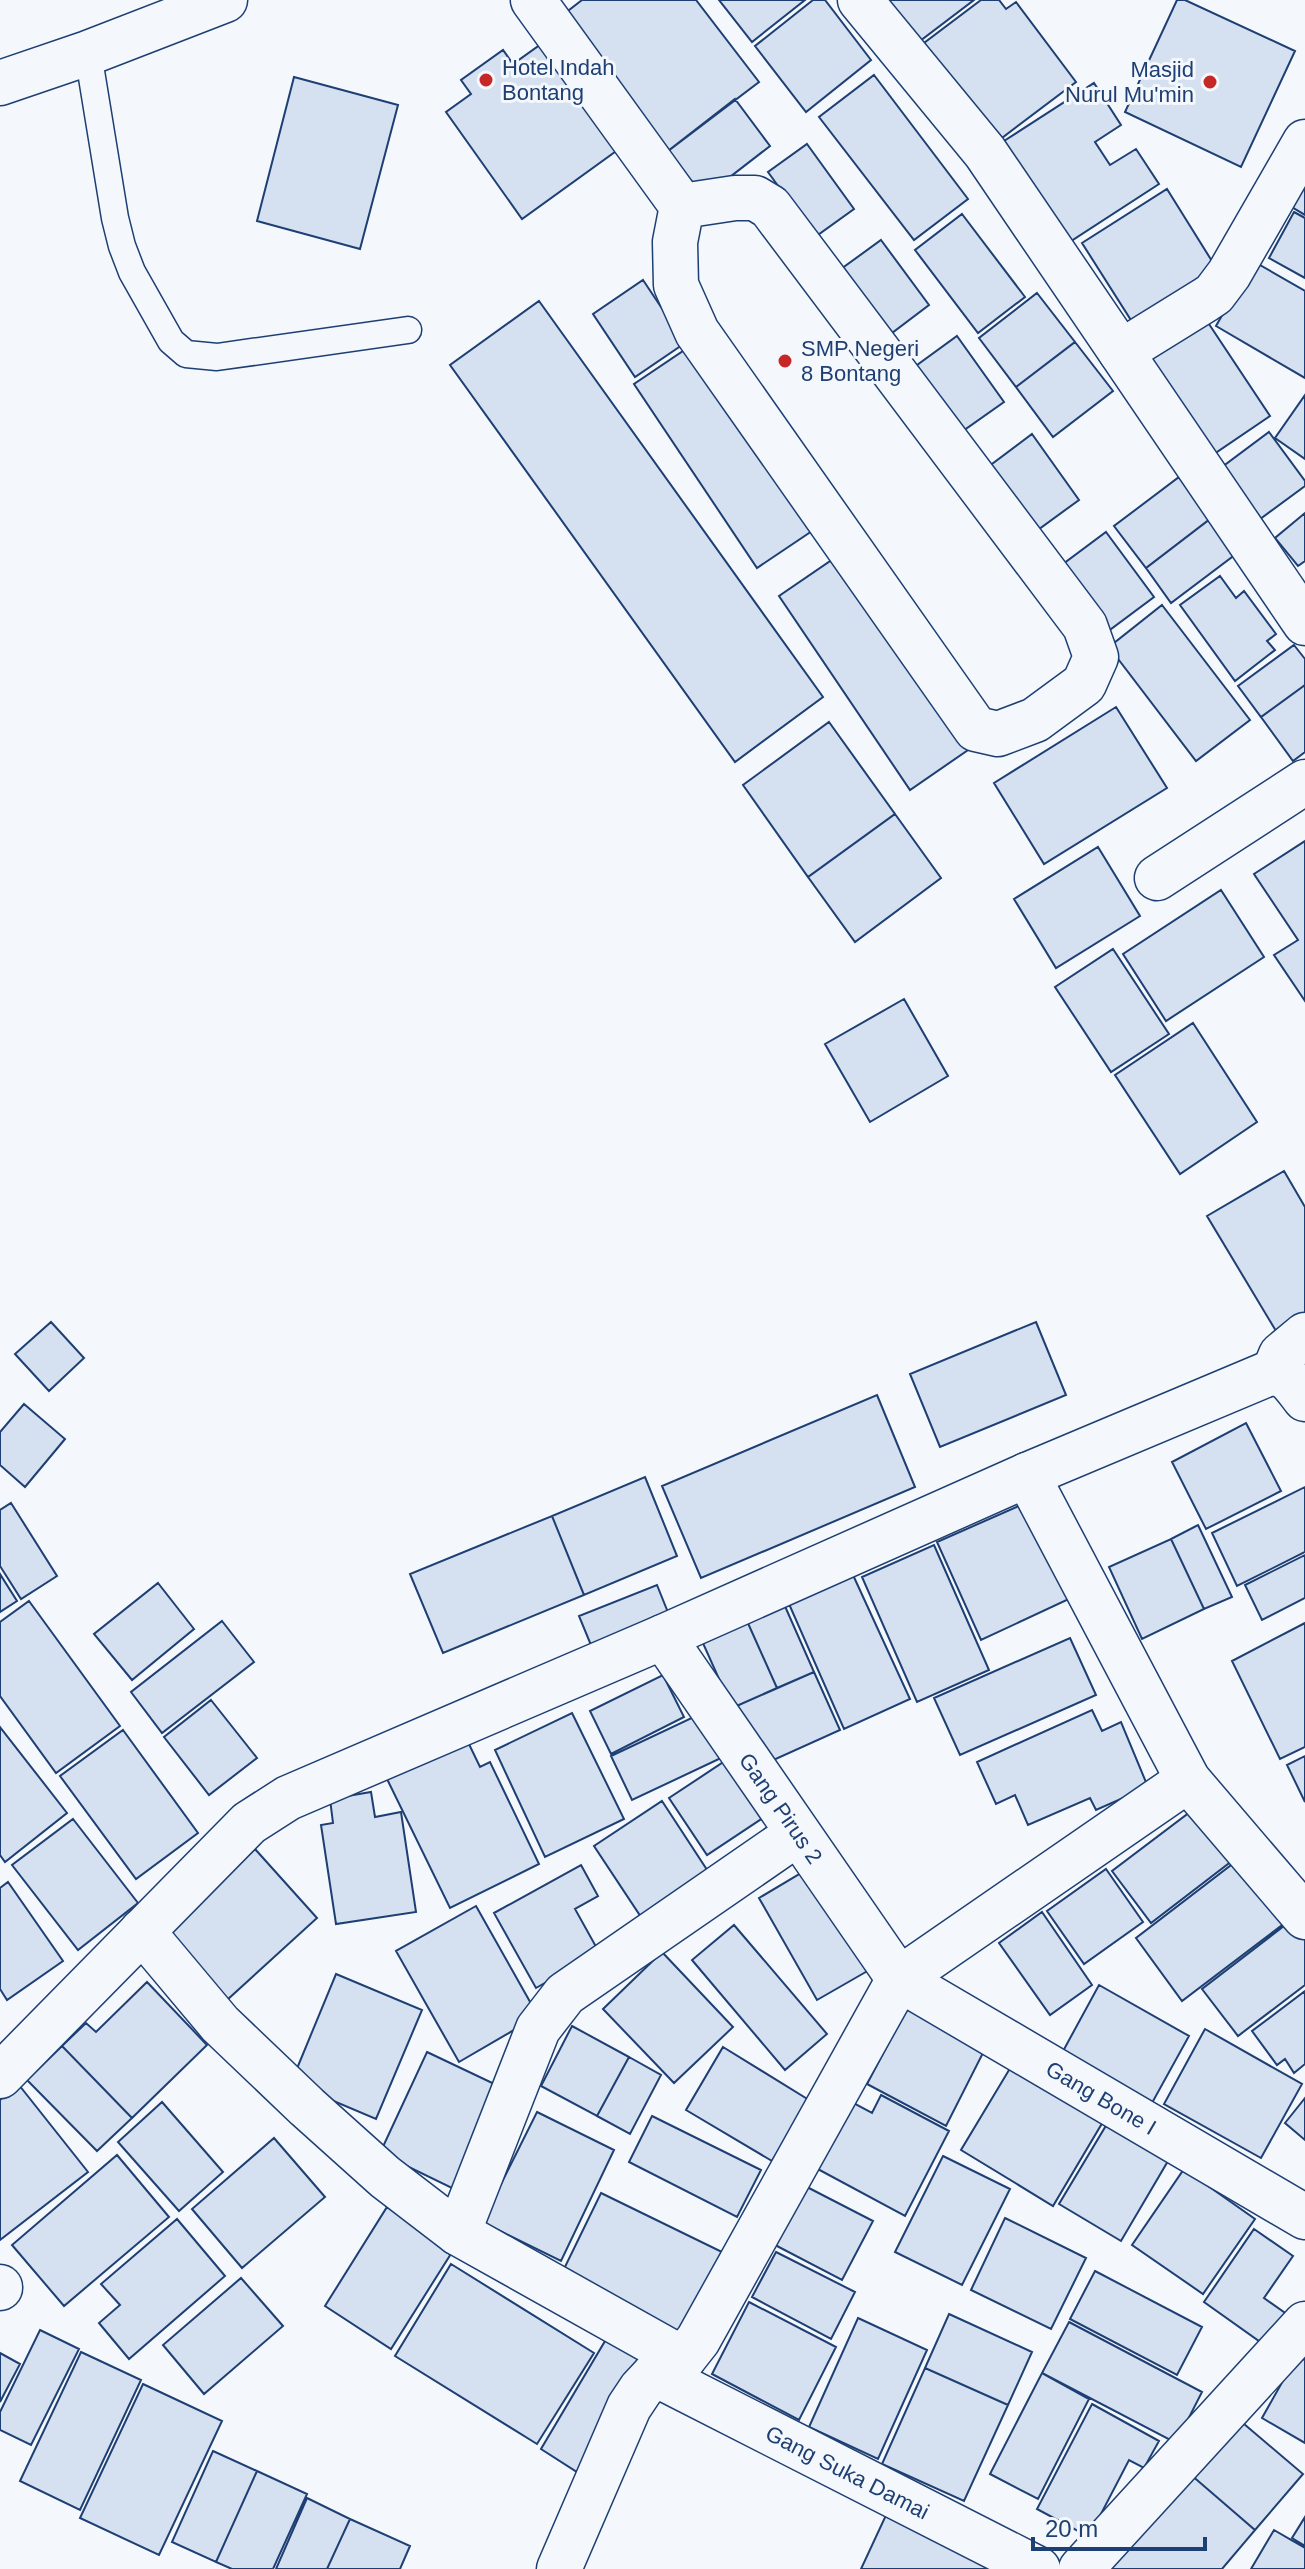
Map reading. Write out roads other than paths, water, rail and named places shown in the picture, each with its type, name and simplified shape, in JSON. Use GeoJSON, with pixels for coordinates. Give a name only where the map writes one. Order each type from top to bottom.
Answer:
{"type":"FeatureCollection","features":[{"type":"Feature","properties":{"kind":"street"},"geometry":{"type":"LineString","coordinates":[[0,83],[225,0]]}},
{"type":"Feature","properties":{"kind":"street"},"geometry":{"type":"LineString","coordinates":[[533,0],[682,206],[675,242],[676,285],[697,332],[976,729],[998,734],[1035,720],[1084,684],[1096,657],[1085,626],[770,207],[755,198],[682,206]]}},
{"type":"Feature","properties":{"kind":"street"},"geometry":{"type":"LineString","coordinates":[[860,0],[985,152],[1305,623]]}},
{"type":"Feature","properties":{"kind":"street"},"geometry":{"type":"LineString","coordinates":[[1121,352],[1214,294],[1229,274],[1305,142]]}},
{"type":"Feature","properties":{"kind":"street"},"geometry":{"type":"LineString","coordinates":[[1157,878],[1305,782]]}},
{"type":"Feature","properties":{"kind":"street"},"geometry":{"type":"LineString","coordinates":[[1,2072],[249,1823],[288,1798],[663,1637],[1027,1475],[1290,1386],[1281,1355],[1305,1335]]}},
{"type":"Feature","properties":{"kind":"street"},"geometry":{"type":"LineString","coordinates":[[1027,1475],[1188,1780],[1305,1917]]}},
{"type":"Feature","properties":{"kind":"street","name":"Gang Pirus 2"},"geometry":{"type":"LineString","coordinates":[[663,1637],[899,1979]]}},
{"type":"Feature","properties":{"kind":"street"},"geometry":{"type":"LineString","coordinates":[[559,2569],[629,2407],[641,2389],[698,2340],[899,1979],[1188,1780]]}},
{"type":"Feature","properties":{"kind":"street"},"geometry":{"type":"LineString","coordinates":[[458,2233],[538,2029],[550,2010],[565,1994],[797,1834]]}},
{"type":"Feature","properties":{"kind":"street","name":"Gang Suka Damai"},"geometry":{"type":"LineString","coordinates":[[142,1931],[220,2024],[385,2177],[458,2233],[669,2366],[1038,2569]]}},
{"type":"Feature","properties":{"kind":"street","name":"Gang Bone I"},"geometry":{"type":"LineString","coordinates":[[899,1979],[1305,2217]]}},
{"type":"Feature","properties":{"kind":"street"},"geometry":{"type":"LineString","coordinates":[[1081,2569],[1305,2324]]}},
{"type":"Feature","properties":{"kind":"lane"},"geometry":{"type":"LineString","coordinates":[[88,53],[122,246],[132,272],[171,341],[186,354],[217,357],[408,330]]}},
{"type":"Feature","properties":{"kind":"place","name":"Hotel Indah Bontang"},"geometry":{"type":"Point","coordinates":[486,80]}},
{"type":"Feature","properties":{"kind":"place","name":"Masjid Nurul Mu'min"},"geometry":{"type":"Point","coordinates":[1210,82]}},
{"type":"Feature","properties":{"kind":"place","name":"SMP Negeri 8 Bontang"},"geometry":{"type":"Point","coordinates":[785,361]}}]}
